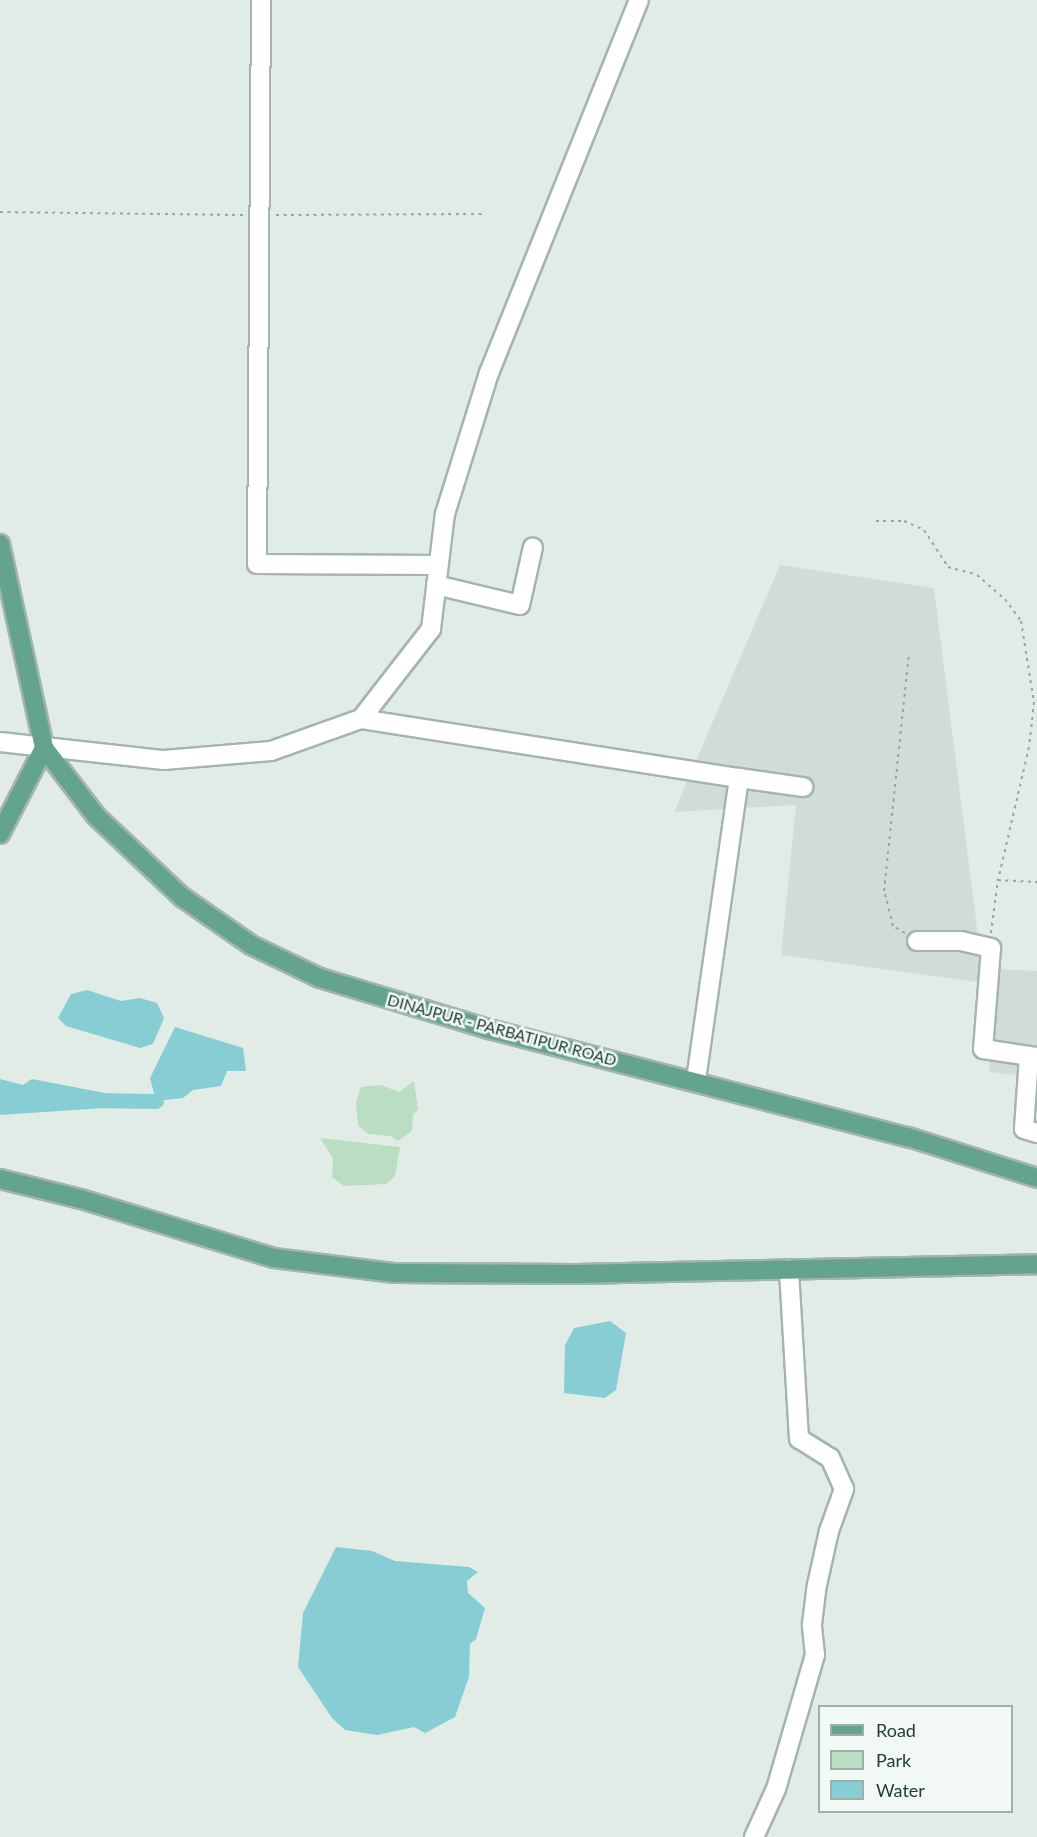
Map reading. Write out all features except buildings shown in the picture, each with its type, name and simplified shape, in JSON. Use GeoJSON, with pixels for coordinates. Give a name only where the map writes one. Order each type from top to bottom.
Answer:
{"type":"FeatureCollection","features":[{"type":"Feature","properties":{"kind":"main road"},"geometry":{"type":"LineString","coordinates":[[0,544],[44,748],[0,834]]}},
{"type":"Feature","properties":{"kind":"main road","name":"DINAJPUR - PARBATIPUR ROAD"},"geometry":{"type":"LineString","coordinates":[[44,748],[105,824],[182,897],[251,945],[332,982],[489,1029],[908,1137],[1037,1178]]}},
{"type":"Feature","properties":{"kind":"main road"},"geometry":{"type":"LineString","coordinates":[[0,1179],[81,1199],[274,1258],[396,1273],[1037,1264]]}},
{"type":"Feature","properties":{"kind":"street"},"geometry":{"type":"LineString","coordinates":[[261,0],[257,564],[438,566]]}},
{"type":"Feature","properties":{"kind":"street"},"geometry":{"type":"LineString","coordinates":[[361,719],[431,629],[445,514],[489,373],[639,0]]}},
{"type":"Feature","properties":{"kind":"street"},"geometry":{"type":"LineString","coordinates":[[436,585],[520,605],[533,547]]}},
{"type":"Feature","properties":{"kind":"street"},"geometry":{"type":"LineString","coordinates":[[0,741],[44,748],[164,760],[271,751],[361,719],[803,787]]}},
{"type":"Feature","properties":{"kind":"street"},"geometry":{"type":"LineString","coordinates":[[696,1082],[739,778]]}},
{"type":"Feature","properties":{"kind":"street"},"geometry":{"type":"LineString","coordinates":[[917,941],[961,941],[991,948],[983,1049],[1033,1057],[1024,1129],[1037,1133]]}},
{"type":"Feature","properties":{"kind":"street"},"geometry":{"type":"LineString","coordinates":[[754,1837],[776,1789],[812,1665],[812,1624],[818,1585],[829,1531],[844,1490],[830,1458],[799,1439],[789,1269]]}},
{"type":"Feature","properties":{"kind":"path"},"geometry":{"type":"LineString","coordinates":[[0,212],[259,215],[484,214]]}},
{"type":"Feature","properties":{"kind":"path"},"geometry":{"type":"LineString","coordinates":[[876,521],[904,521],[924,530],[948,567],[977,575],[1005,598],[1021,621],[1034,702],[1029,747],[991,917],[991,948]]}},
{"type":"Feature","properties":{"kind":"path"},"geometry":{"type":"LineString","coordinates":[[909,654],[885,891],[893,926],[917,941]]}},
{"type":"Feature","properties":{"kind":"path"},"geometry":{"type":"LineString","coordinates":[[998,880],[1037,882]]}},
{"type":"Feature","properties":{"kind":"shaded area"},"geometry":{"type":"Polygon","coordinates":[[[780,565],[934,588],[984,983],[781,955],[796,805],[674,812],[780,565]]]}},
{"type":"Feature","properties":{"kind":"shaded area"},"geometry":{"type":"Polygon","coordinates":[[[996,969],[1037,971],[1037,1077],[989,1072],[996,969]]]}},
{"type":"Feature","properties":{"kind":"green space"},"geometry":{"type":"Polygon","coordinates":[[[414,1081],[418,1110],[413,1114],[412,1131],[398,1141],[390,1136],[368,1134],[358,1125],[356,1102],[361,1087],[381,1085],[399,1092],[414,1081]]]}},
{"type":"Feature","properties":{"kind":"green space"},"geometry":{"type":"Polygon","coordinates":[[[320,1138],[400,1147],[395,1176],[386,1184],[344,1186],[332,1177],[333,1158],[320,1138]]]}},
{"type":"Feature","properties":{"kind":"water"},"geometry":{"type":"Polygon","coordinates":[[[87,990],[121,1001],[140,998],[157,1003],[164,1018],[153,1044],[140,1048],[66,1026],[58,1018],[71,994],[87,990]]]}},
{"type":"Feature","properties":{"kind":"water"},"geometry":{"type":"Polygon","coordinates":[[[175,1027],[243,1048],[246,1071],[227,1071],[221,1086],[193,1090],[183,1098],[156,1101],[150,1078],[175,1027]]]}},
{"type":"Feature","properties":{"kind":"water"},"geometry":{"type":"Polygon","coordinates":[[[0,1079],[23,1085],[32,1079],[110,1094],[104,1108],[0,1115],[0,1079]]]}},
{"type":"Feature","properties":{"kind":"water"},"geometry":{"type":"Polygon","coordinates":[[[610,1321],[626,1333],[616,1390],[605,1398],[564,1393],[565,1345],[574,1328],[610,1321]]]}},
{"type":"Feature","properties":{"kind":"water"},"geometry":{"type":"Polygon","coordinates":[[[336,1547],[372,1551],[395,1561],[469,1567],[478,1572],[467,1581],[468,1593],[485,1608],[476,1639],[470,1644],[469,1677],[455,1717],[425,1733],[414,1727],[377,1735],[345,1730],[332,1718],[298,1667],[303,1613],[336,1547]]]}},
{"type":"Feature","properties":{"kind":"waterway"},"geometry":{"type":"LineString","coordinates":[[87,1100],[156,1101]]}}]}
